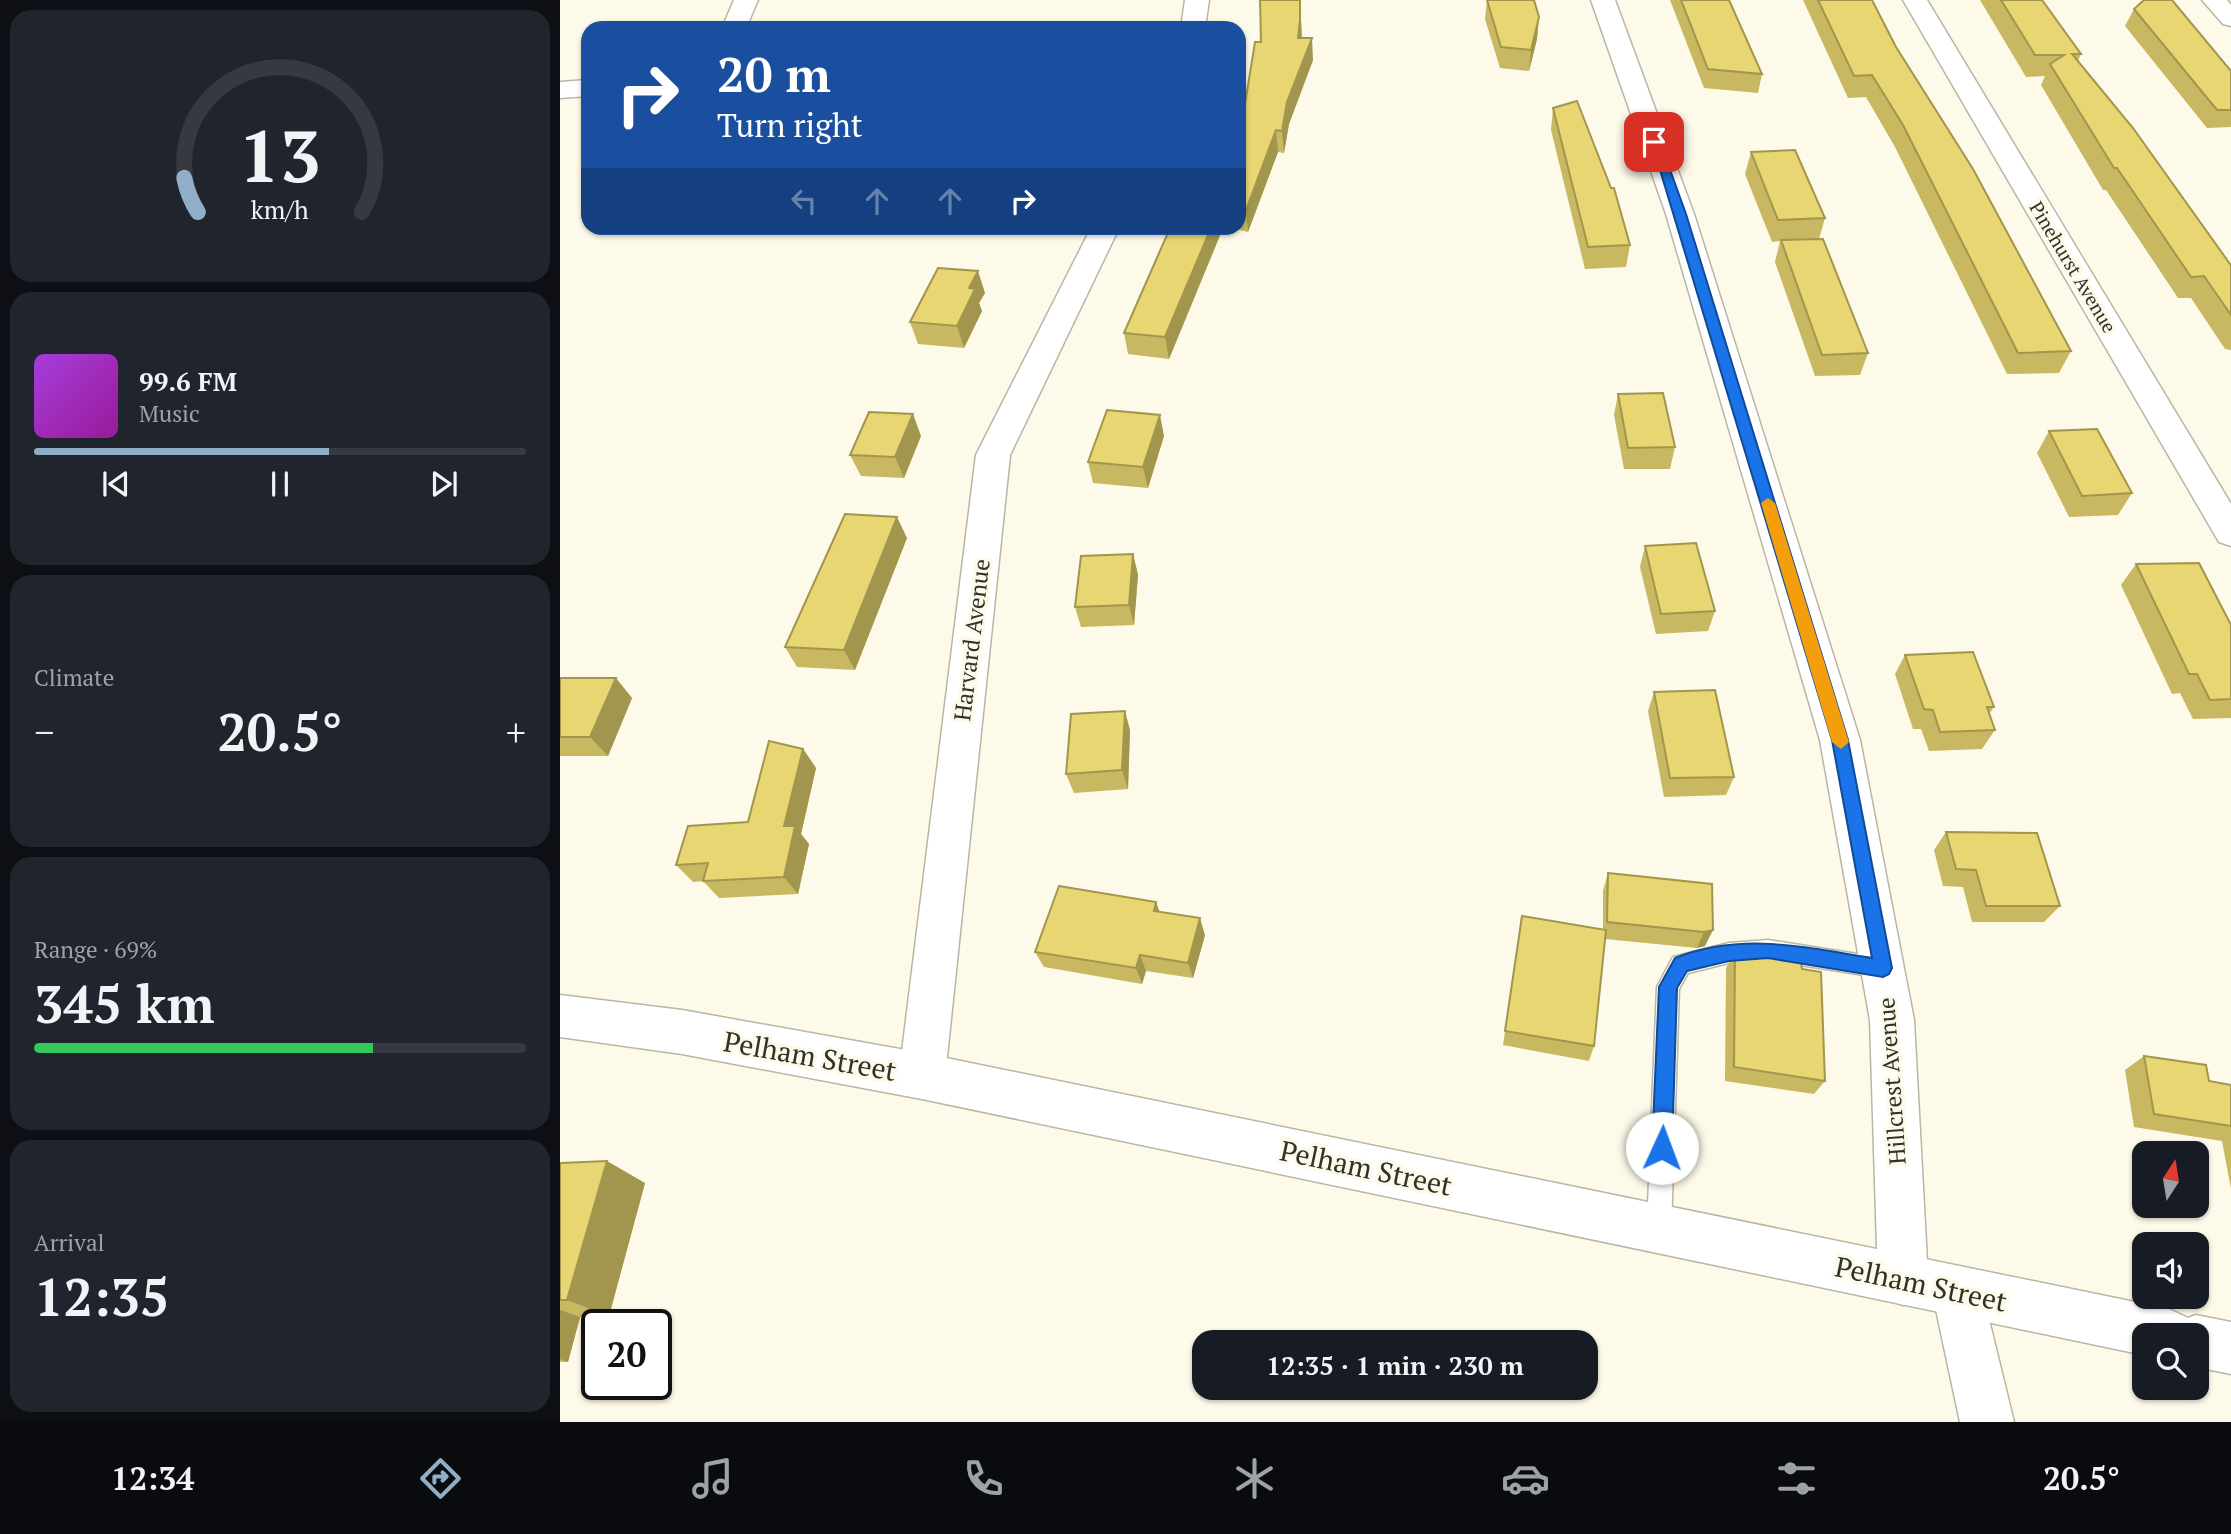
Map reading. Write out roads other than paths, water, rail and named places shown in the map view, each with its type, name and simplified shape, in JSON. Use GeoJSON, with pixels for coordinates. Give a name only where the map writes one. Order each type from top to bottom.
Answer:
{"type":"FeatureCollection","features":[{"type":"Feature","properties":{"kind":"street"},"geometry":{"type":"LineString","coordinates":[[737,21],[746,0]]}},
{"type":"Feature","properties":{"kind":"street"},"geometry":{"type":"LineString","coordinates":[[1194,21],[1197,0]]}},
{"type":"Feature","properties":{"kind":"street","name":"Hillcrest Avenue"},"geometry":{"type":"LineString","coordinates":[[1603,0],[1680,214],[1840,740],[1892,1020],[1903,1280]]}},
{"type":"Feature","properties":{"kind":"street","name":"Pinehurst Avenue"},"geometry":{"type":"LineString","coordinates":[[1915,0],[2231,533]]}},
{"type":"Feature","properties":{"kind":"street"},"geometry":{"type":"LineString","coordinates":[[2214,0],[2231,19]]}},
{"type":"Feature","properties":{"kind":"street"},"geometry":{"type":"LineString","coordinates":[[560,90],[581,88]]}},
{"type":"Feature","properties":{"kind":"street","name":"Harvard Avenue"},"geometry":{"type":"LineString","coordinates":[[922,1076],[993,455],[1102,235]]}},
{"type":"Feature","properties":{"kind":"street","name":"Pelham Street"},"geometry":{"type":"LineString","coordinates":[[560,1016],[682,1032],[922,1076],[2132,1327]]}},
{"type":"Feature","properties":{"kind":"street"},"geometry":{"type":"LineString","coordinates":[[1957,1292],[1987,1422]]}},
{"type":"Feature","properties":{"kind":"street"},"geometry":{"type":"LineString","coordinates":[[2209,1344],[2231,1348]]}},
{"type":"Feature","properties":{"kind":"lane"},"geometry":{"type":"LineString","coordinates":[[1659,1229],[1668,987],[1681,964],[1729,953],[1768,950],[1883,968]]}}]}
